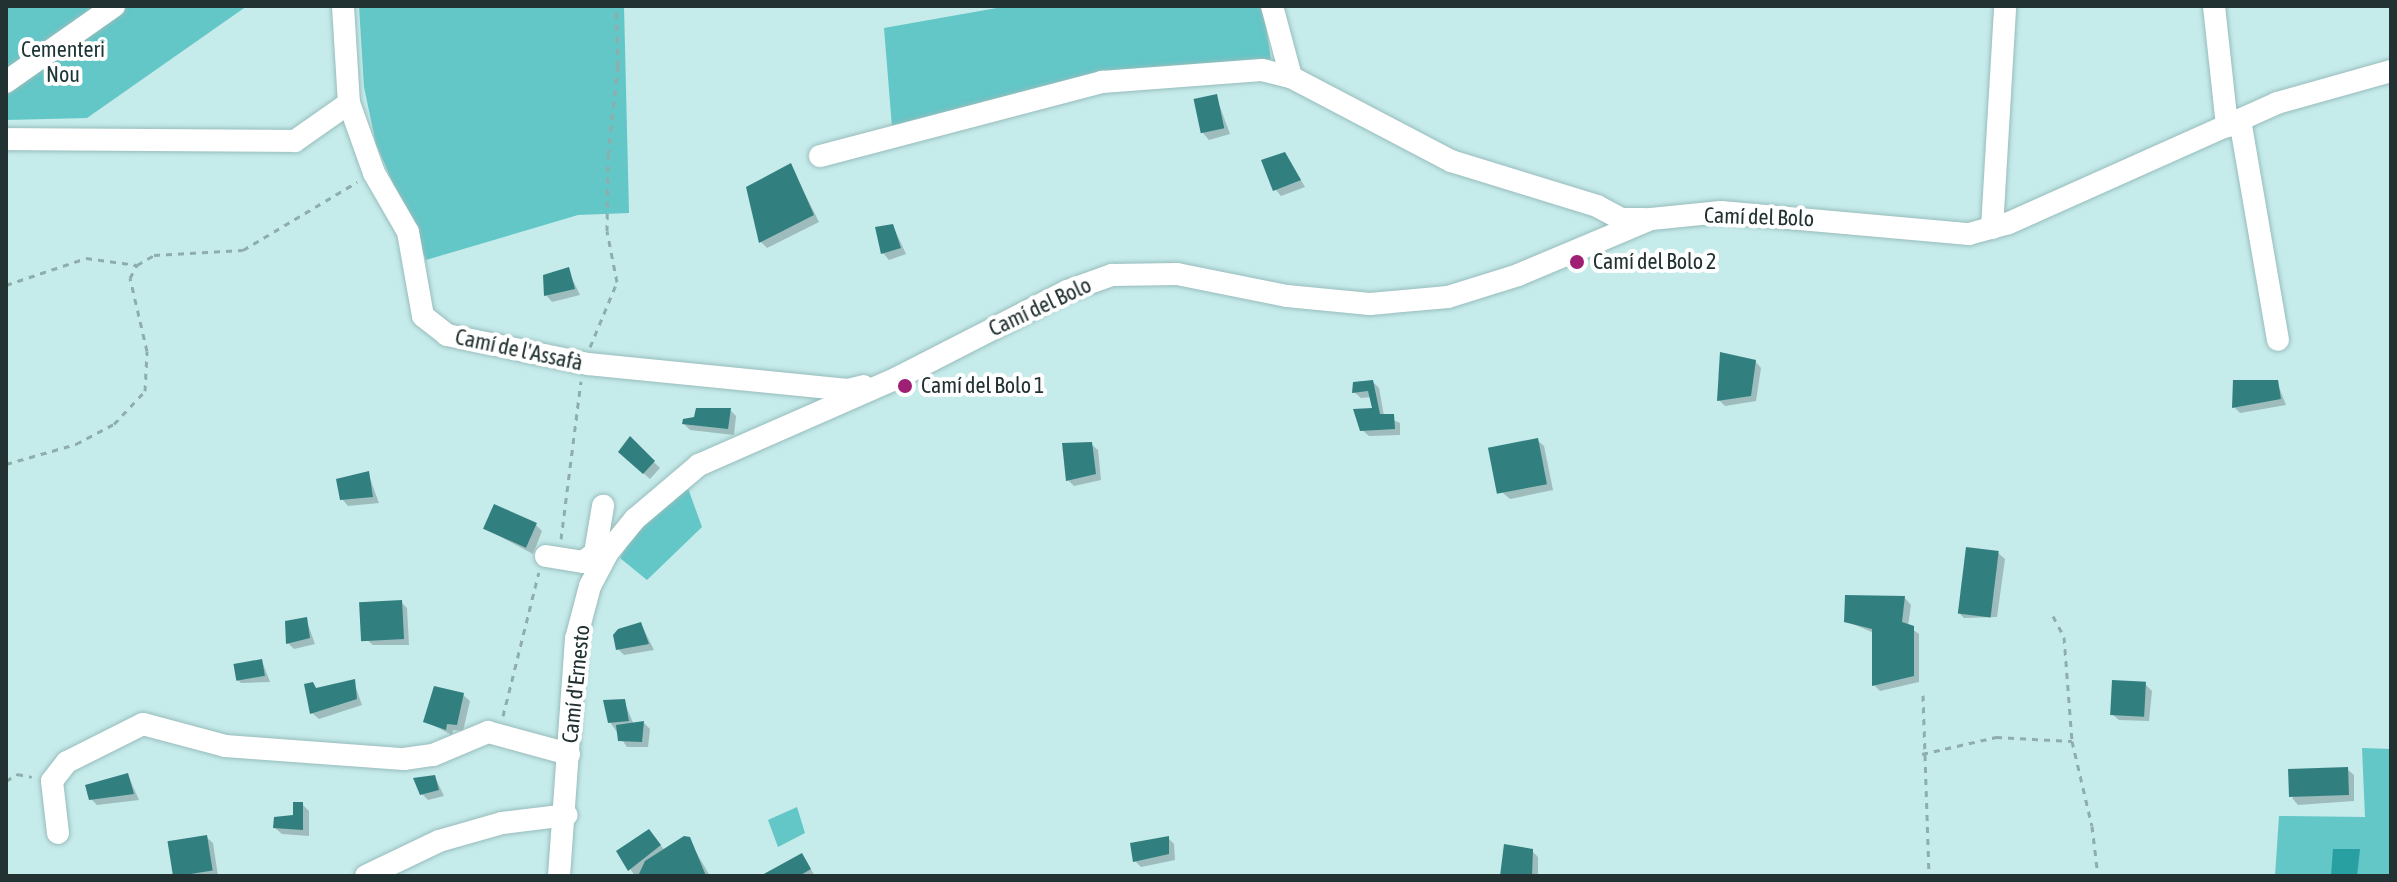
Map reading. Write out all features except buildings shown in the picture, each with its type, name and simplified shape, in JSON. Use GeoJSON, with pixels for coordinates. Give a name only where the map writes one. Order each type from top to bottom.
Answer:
{"type":"FeatureCollection","features":[{"type":"Feature","properties":{"kind":"street"},"geometry":{"type":"LineString","coordinates":[[6,82],[114,6]]}},
{"type":"Feature","properties":{"kind":"street","name":"Camí de l'Assafà"},"geometry":{"type":"LineString","coordinates":[[343,6],[349,103],[374,173],[408,232],[423,316],[447,335],[583,363],[848,390],[897,378]]}},
{"type":"Feature","properties":{"kind":"street"},"geometry":{"type":"LineString","coordinates":[[1272,6],[1291,77]]}},
{"type":"Feature","properties":{"kind":"street"},"geometry":{"type":"LineString","coordinates":[[1992,228],[2005,6]]}},
{"type":"Feature","properties":{"kind":"street"},"geometry":{"type":"LineString","coordinates":[[2214,6],[2278,340]]}},
{"type":"Feature","properties":{"kind":"street"},"geometry":{"type":"LineString","coordinates":[[820,156],[1102,82],[1262,70],[1291,77],[1451,161],[1597,206],[1621,219],[1651,219]]}},
{"type":"Feature","properties":{"kind":"street","name":"Camí del Bolo"},"geometry":{"type":"LineString","coordinates":[[897,378],[1067,291],[1112,275],[1177,274],[1287,296],[1370,304],[1448,297],[1518,275],[1651,219],[1721,212],[1969,234],[1992,228],[2277,103],[2391,71]]}},
{"type":"Feature","properties":{"kind":"street"},"geometry":{"type":"LineString","coordinates":[[6,139],[295,141],[349,103]]}},
{"type":"Feature","properties":{"kind":"street","name":"Camí d'Ernesto"},"geometry":{"type":"LineString","coordinates":[[559,876],[567,815],[576,639],[593,580],[635,519],[699,465],[897,378]]}},
{"type":"Feature","properties":{"kind":"street"},"geometry":{"type":"LineString","coordinates":[[593,580],[603,506]]}},
{"type":"Feature","properties":{"kind":"street"},"geometry":{"type":"LineString","coordinates":[[551,557],[583,562],[595,553]]}},
{"type":"Feature","properties":{"kind":"street"},"geometry":{"type":"LineString","coordinates":[[58,833],[52,781],[67,762],[143,724],[225,746],[404,759],[433,755],[488,732],[569,754]]}},
{"type":"Feature","properties":{"kind":"street"},"geometry":{"type":"LineString","coordinates":[[366,876],[439,841],[502,823],[567,815]]}},
{"type":"Feature","properties":{"kind":"path"},"geometry":{"type":"LineString","coordinates":[[499,735],[516,651],[564,530],[583,363],[617,282],[607,231],[608,155],[618,66],[616,6]]}},
{"type":"Feature","properties":{"kind":"path"},"geometry":{"type":"LineString","coordinates":[[6,464],[76,444],[114,424],[145,391],[147,351],[130,278],[137,265],[154,255],[243,250],[374,173]]}},
{"type":"Feature","properties":{"kind":"path"},"geometry":{"type":"LineString","coordinates":[[6,285],[86,258],[137,265]]}},
{"type":"Feature","properties":{"kind":"path"},"geometry":{"type":"LineString","coordinates":[[2053,616],[2064,637],[2072,741],[2092,826],[2098,876]]}},
{"type":"Feature","properties":{"kind":"path"},"geometry":{"type":"LineString","coordinates":[[1923,695],[1922,754],[1929,876]]}},
{"type":"Feature","properties":{"kind":"path"},"geometry":{"type":"LineString","coordinates":[[1922,754],[1996,737],[2072,741]]}},
{"type":"Feature","properties":{"kind":"path"},"geometry":{"type":"LineString","coordinates":[[6,781],[17,774],[52,781]]}},
{"type":"Feature","properties":{"kind":"green space","name":"Cementeri Nou"},"geometry":{"type":"Polygon","coordinates":[[[6,6],[247,6],[87,118],[6,120],[6,6]]]}},
{"type":"Feature","properties":{"kind":"green space"},"geometry":{"type":"Polygon","coordinates":[[[359,6],[624,6],[629,213],[578,215],[426,260],[376,144],[364,87],[359,6]]]}},
{"type":"Feature","properties":{"kind":"green space"},"geometry":{"type":"Polygon","coordinates":[[[1008,6],[1263,6],[1271,59],[1162,68],[892,127],[884,28],[1008,6]]]}},
{"type":"Feature","properties":{"kind":"green space"},"geometry":{"type":"Polygon","coordinates":[[[685,480],[702,527],[647,580],[620,558],[637,528],[685,480]]]}},
{"type":"Feature","properties":{"kind":"green space"},"geometry":{"type":"Polygon","coordinates":[[[2362,748],[2391,749],[2391,876],[2275,876],[2279,816],[2365,817],[2362,748]]]}},
{"type":"Feature","properties":{"kind":"green space"},"geometry":{"type":"Polygon","coordinates":[[[797,807],[805,833],[778,847],[768,820],[797,807]]]}},
{"type":"Feature","properties":{"kind":"shaded area"},"geometry":{"type":"Polygon","coordinates":[[[2333,849],[2360,849],[2357,876],[2331,876],[2333,849]]]}},
{"type":"Feature","properties":{"kind":"place","name":"Camí del Bolo 2"},"geometry":{"type":"Point","coordinates":[1577,262]}},
{"type":"Feature","properties":{"kind":"place","name":"Camí del Bolo 1"},"geometry":{"type":"Point","coordinates":[905,386]}}]}
